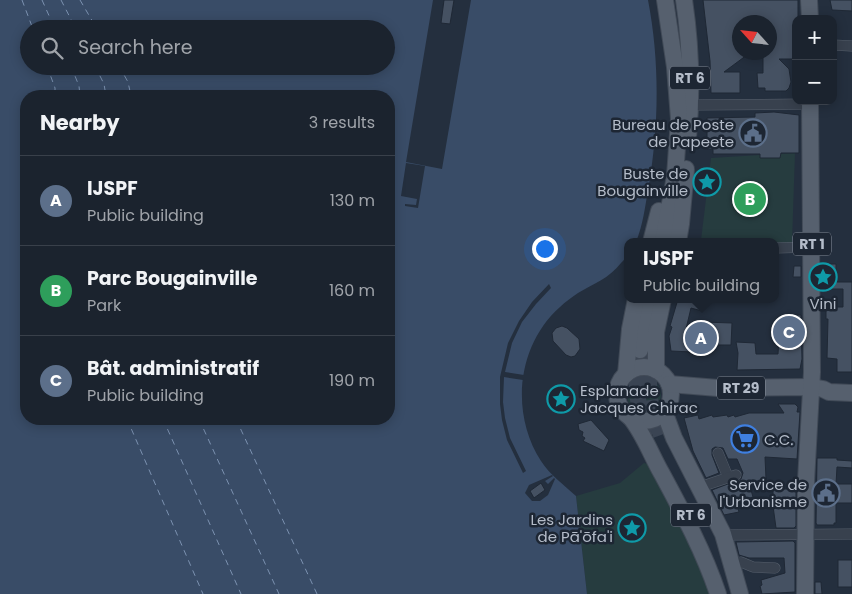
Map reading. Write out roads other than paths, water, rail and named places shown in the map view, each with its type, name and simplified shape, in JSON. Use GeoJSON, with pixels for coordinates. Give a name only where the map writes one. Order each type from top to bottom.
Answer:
{"type":"FeatureCollection","features":[{"type":"Feature","properties":{"kind":"main road","name":"RT 6"},"geometry":{"type":"LineString","coordinates":[[664,238],[675,176],[678,129],[675,67],[665,0]]}},
{"type":"Feature","properties":{"kind":"main road","name":"RT 6"},"geometry":{"type":"LineString","coordinates":[[677,238],[691,105],[689,47],[684,0]]}},
{"type":"Feature","properties":{"kind":"main road"},"geometry":{"type":"LineString","coordinates":[[809,0],[810,15]]}},
{"type":"Feature","properties":{"kind":"main road"},"geometry":{"type":"LineString","coordinates":[[652,238],[668,162],[675,67]]}},
{"type":"Feature","properties":{"kind":"main road","name":"RT 1"},"geometry":{"type":"LineString","coordinates":[[805,594],[806,481],[812,392],[810,105]]}},
{"type":"Feature","properties":{"kind":"main road"},"geometry":{"type":"LineString","coordinates":[[626,374],[640,367],[648,367],[663,374],[671,391],[667,406],[658,417],[642,421],[630,416],[622,410],[618,396],[620,383],[626,374],[630,328],[635,303]]}},
{"type":"Feature","properties":{"kind":"main road"},"geometry":{"type":"LineString","coordinates":[[648,303],[644,351],[655,303]]}},
{"type":"Feature","properties":{"kind":"main road"},"geometry":{"type":"LineString","coordinates":[[656,370],[656,334],[662,303]]}},
{"type":"Feature","properties":{"kind":"main road","name":"RT 29"},"geometry":{"type":"LineString","coordinates":[[669,384],[812,392],[822,398],[829,392],[852,393]]}},
{"type":"Feature","properties":{"kind":"main road","name":"RT 29"},"geometry":{"type":"LineString","coordinates":[[667,406],[694,395],[812,392]]}},
{"type":"Feature","properties":{"kind":"main road"},"geometry":{"type":"LineString","coordinates":[[667,406],[674,438],[724,535],[740,594]]}},
{"type":"Feature","properties":{"kind":"main road"},"geometry":{"type":"LineString","coordinates":[[630,416],[644,438],[686,520],[709,568],[718,594]]}},
{"type":"Feature","properties":{"kind":"main road","name":"RT 6"},"geometry":{"type":"LineString","coordinates":[[724,594],[709,549],[656,436],[678,466],[714,536],[740,594]]}},
{"type":"Feature","properties":{"kind":"street"},"geometry":{"type":"LineString","coordinates":[[837,45],[852,46]]}},
{"type":"Feature","properties":{"kind":"street"},"geometry":{"type":"LineString","coordinates":[[691,105],[792,103]]}},
{"type":"Feature","properties":{"kind":"street"},"geometry":{"type":"LineString","coordinates":[[779,248],[812,247]]}},
{"type":"Feature","properties":{"kind":"street"},"geometry":{"type":"LineString","coordinates":[[700,487],[732,476],[718,453]]}},
{"type":"Feature","properties":{"kind":"street"},"geometry":{"type":"LineString","coordinates":[[724,535],[852,534]]}},
{"type":"Feature","properties":{"kind":"street"},"geometry":{"type":"LineString","coordinates":[[732,564],[741,562],[753,566],[776,568]]}},
{"type":"Feature","properties":{"kind":"water"},"geometry":{"type":"Polygon","coordinates":[[[0,0],[433,0],[406,162],[442,169],[471,0],[648,0],[655,47],[656,119],[652,167],[644,216],[638,236],[637,238],[624,238],[624,260],[606,277],[578,293],[560,307],[546,323],[535,340],[527,360],[523,380],[522,401],[525,422],[531,442],[545,466],[576,496],[587,594],[0,594],[0,0]]]}},
{"type":"Feature","properties":{"kind":"tunnel"},"geometry":{"type":"LineString","coordinates":[[640,350],[637,396],[642,415],[652,438]]}},
{"type":"Feature","properties":{"kind":"tunnel"},"geometry":{"type":"LineString","coordinates":[[649,352],[649,392],[652,410],[661,435]]}},
{"type":"Feature","properties":{"kind":"place","name":"Bureau de Poste de Papeete"},"geometry":{"type":"Point","coordinates":[753,133]}},
{"type":"Feature","properties":{"kind":"place","name":"Buste de Bougainville"},"geometry":{"type":"Point","coordinates":[707,182]}},
{"type":"Feature","properties":{"kind":"place","name":"Parc Bougainville"},"geometry":{"type":"Point","coordinates":[750,199]}},
{"type":"Feature","properties":{"kind":"place","name":"Vini"},"geometry":{"type":"Point","coordinates":[823,277]}},
{"type":"Feature","properties":{"kind":"place","name":"Bât. administratif"},"geometry":{"type":"Point","coordinates":[789,332]}},
{"type":"Feature","properties":{"kind":"place","name":"IJSPF"},"geometry":{"type":"Point","coordinates":[701,338]}},
{"type":"Feature","properties":{"kind":"place","name":"Esplanade Jacques Chirac"},"geometry":{"type":"Point","coordinates":[561,399]}},
{"type":"Feature","properties":{"kind":"place","name":"C.C."},"geometry":{"type":"Point","coordinates":[745,439]}},
{"type":"Feature","properties":{"kind":"place","name":"Service de l'Urbanisme"},"geometry":{"type":"Point","coordinates":[826,493]}},
{"type":"Feature","properties":{"kind":"place","name":"Les Jardins de Pā'ōfa'i"},"geometry":{"type":"Point","coordinates":[632,528]}}]}
